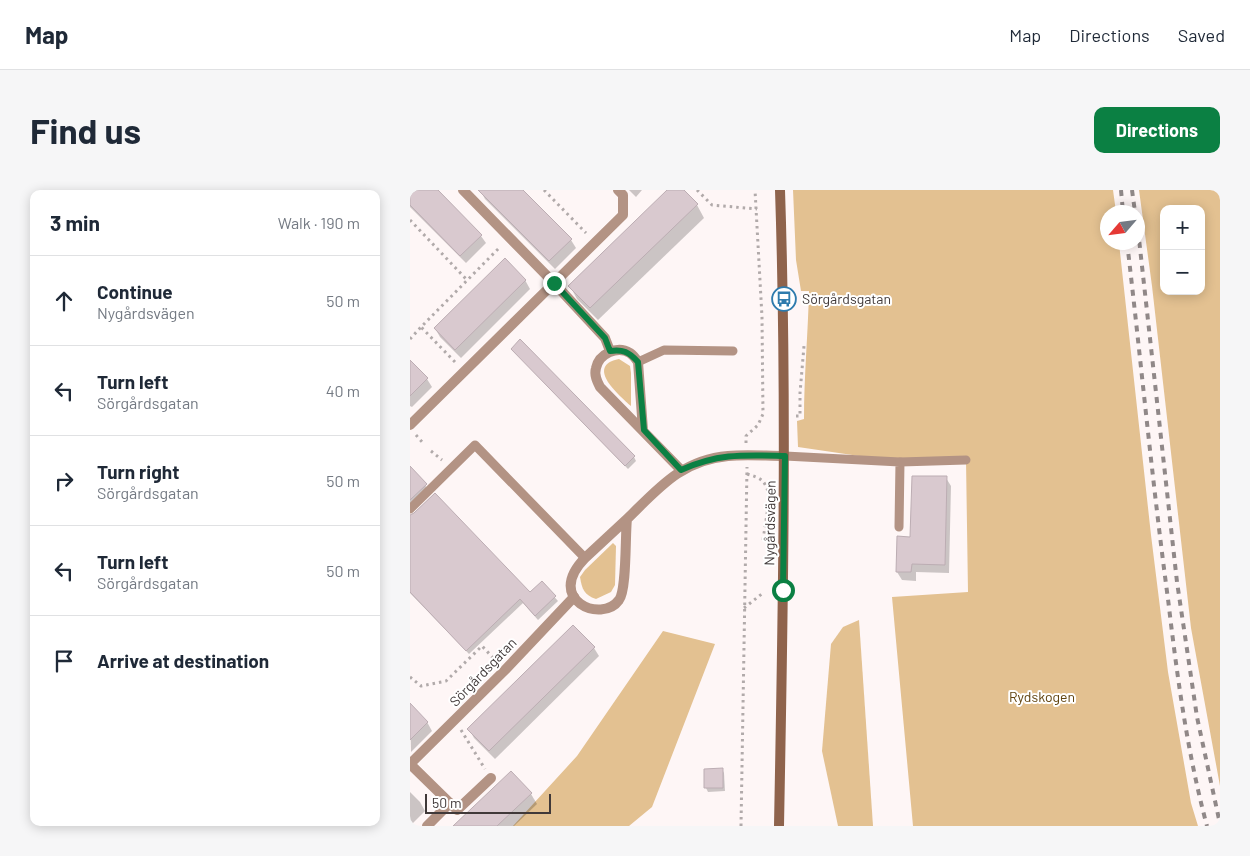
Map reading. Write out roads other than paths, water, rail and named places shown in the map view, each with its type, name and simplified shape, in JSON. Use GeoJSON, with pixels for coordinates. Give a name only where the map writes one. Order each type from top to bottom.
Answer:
{"type":"FeatureCollection","features":[{"type":"Feature","properties":{"kind":"street"},"geometry":{"type":"LineString","coordinates":[[463,190],[605,338],[610,351]]}},
{"type":"Feature","properties":{"kind":"street"},"geometry":{"type":"LineString","coordinates":[[410,425],[623,215],[623,196],[618,190]]}},
{"type":"Feature","properties":{"kind":"street","name":"Nygårdsvägen"},"geometry":{"type":"LineString","coordinates":[[779,826],[785,456],[784,299],[780,190]]}},
{"type":"Feature","properties":{"kind":"street"},"geometry":{"type":"LineString","coordinates":[[644,430],[638,362],[630,353],[620,350],[610,351],[601,357],[596,368],[595,377],[600,387],[681,470]]}},
{"type":"Feature","properties":{"kind":"street"},"geometry":{"type":"LineString","coordinates":[[627,519],[624,583],[620,600],[611,607],[598,610],[584,606],[571,592],[571,577],[578,565],[662,484],[681,470],[710,459],[747,455],[785,456]]}},
{"type":"Feature","properties":{"kind":"street","name":"Sörgårdsgatan"},"geometry":{"type":"LineString","coordinates":[[450,803],[410,764],[505,670],[574,597]]}},
{"type":"Feature","properties":{"kind":"street"},"geometry":{"type":"LineString","coordinates":[[427,826],[450,803],[457,810],[491,778]]}},
{"type":"Feature","properties":{"kind":"lane"},"geometry":{"type":"LineString","coordinates":[[638,362],[664,350],[733,351]]}},
{"type":"Feature","properties":{"kind":"lane"},"geometry":{"type":"LineString","coordinates":[[410,509],[475,446],[585,558]]}},
{"type":"Feature","properties":{"kind":"lane"},"geometry":{"type":"LineString","coordinates":[[785,456],[900,462],[966,460]]}},
{"type":"Feature","properties":{"kind":"lane"},"geometry":{"type":"LineString","coordinates":[[899,527],[900,462]]}},
{"type":"Feature","properties":{"kind":"railway"},"geometry":{"type":"LineString","coordinates":[[1121,190],[1122,205]]}},
{"type":"Feature","properties":{"kind":"railway"},"geometry":{"type":"LineString","coordinates":[[1132,190],[1134,205]]}},
{"type":"Feature","properties":{"kind":"railway"},"geometry":{"type":"LineString","coordinates":[[1128,250],[1175,656],[1188,742],[1207,826]]}},
{"type":"Feature","properties":{"kind":"railway"},"geometry":{"type":"LineString","coordinates":[[1140,250],[1177,582],[1197,717],[1220,824]]}},
{"type":"Feature","properties":{"kind":"place","name":"Sörgårdsgatan"},"geometry":{"type":"Point","coordinates":[784,299]}},
{"type":"Feature","properties":{"kind":"park label","name":"Rydskogen"},"geometry":{"type":"Point","coordinates":[1042,697]}}]}
